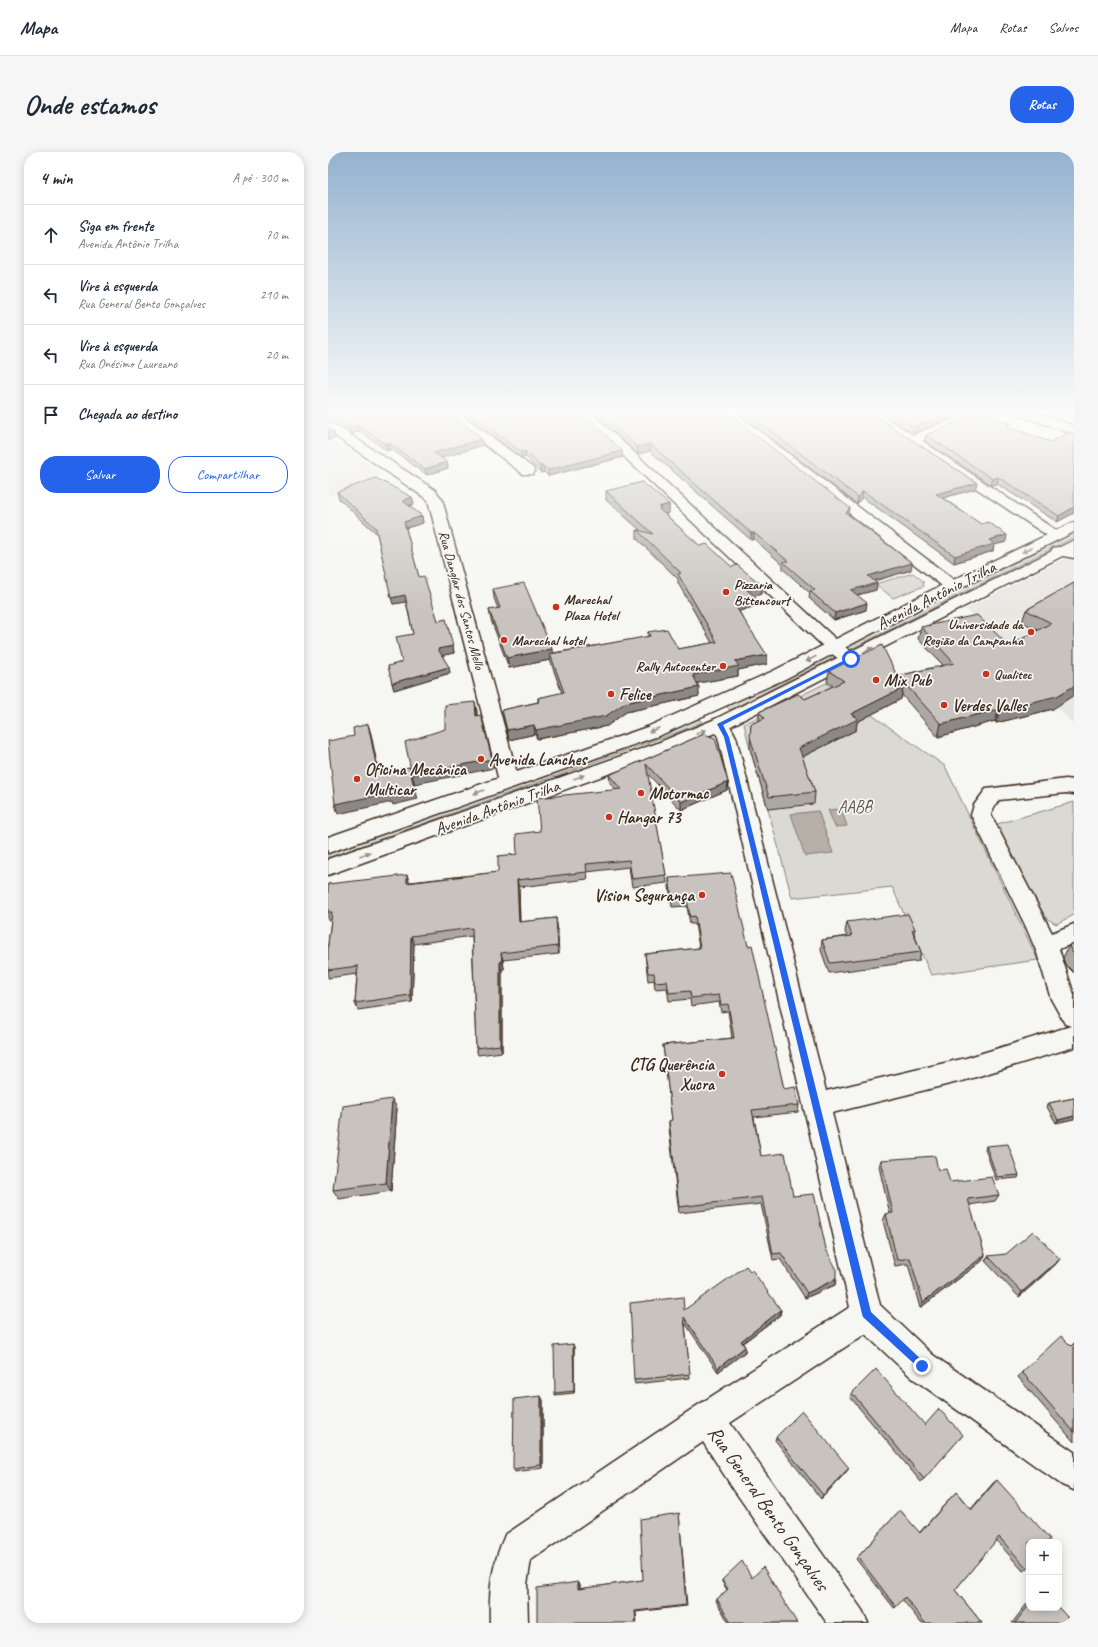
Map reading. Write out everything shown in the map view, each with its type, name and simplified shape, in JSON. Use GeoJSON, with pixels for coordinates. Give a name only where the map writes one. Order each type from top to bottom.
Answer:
{"type":"FeatureCollection","features":[{"type":"Feature","properties":{"kind":"street","name":"Rua Danglar dos Santos Mello"},"geometry":{"type":"LineString","coordinates":[[407,478],[430,493],[435,499],[510,781]]}},
{"type":"Feature","properties":{"kind":"street"},"geometry":{"type":"LineString","coordinates":[[653,478],[834,647],[851,659]]}},
{"type":"Feature","properties":{"kind":"street"},"geometry":{"type":"LineString","coordinates":[[811,478],[952,586]]}},
{"type":"Feature","properties":{"kind":"street"},"geometry":{"type":"LineString","coordinates":[[967,478],[1066,546]]}},
{"type":"Feature","properties":{"kind":"street","name":"Avenida Antônio Trilha"},"geometry":{"type":"LineString","coordinates":[[328,867],[662,748],[720,724],[851,659],[1066,546],[1074,526]]}},
{"type":"Feature","properties":{"kind":"street","name":"Avenida Antônio Trilha"},"geometry":{"type":"LineString","coordinates":[[328,845],[654,731],[779,675],[952,586],[1066,546]]}},
{"type":"Feature","properties":{"kind":"street"},"geometry":{"type":"LineString","coordinates":[[720,724],[727,737],[867,1314],[922,1366],[1074,1473]]}},
{"type":"Feature","properties":{"kind":"street"},"geometry":{"type":"LineString","coordinates":[[1074,787],[1066,786],[993,794],[984,805],[981,814],[1046,945],[1057,984],[1068,1008],[1074,1017]]}},
{"type":"Feature","properties":{"kind":"street"},"geometry":{"type":"LineString","coordinates":[[1046,945],[1074,933]]}},
{"type":"Feature","properties":{"kind":"street"},"geometry":{"type":"LineString","coordinates":[[816,1104],[966,1070],[1074,1036]]}},
{"type":"Feature","properties":{"kind":"street","name":"Rua General Bento Gonçalves"},"geometry":{"type":"LineString","coordinates":[[849,1623],[746,1478],[708,1419],[867,1314]]}},
{"type":"Feature","properties":{"kind":"street"},"geometry":{"type":"LineString","coordinates":[[509,1623],[508,1586],[512,1561],[518,1548],[708,1419]]}},
{"type":"Feature","properties":{"kind":"shaded area"},"geometry":{"type":"Polygon","coordinates":[[[328,478],[377,478],[328,496],[328,478]]]}},
{"type":"Feature","properties":{"kind":"shaded area","name":"Universidade da Região da Campanha"},"geometry":{"type":"Polygon","coordinates":[[[1074,553],[1074,725],[966,609],[1074,553]]]}},
{"type":"Feature","properties":{"kind":"shaded area"},"geometry":{"type":"Polygon","coordinates":[[[841,809],[847,826],[835,827],[828,810],[841,809]]]}},
{"type":"Feature","properties":{"kind":"shaded area"},"geometry":{"type":"Polygon","coordinates":[[[818,811],[833,853],[805,856],[791,814],[818,811]]]}},
{"type":"Feature","properties":{"kind":"green space"},"geometry":{"type":"Polygon","coordinates":[[[1074,533],[1074,537],[730,710],[726,706],[1074,533]]]}},
{"type":"Feature","properties":{"kind":"green space"},"geometry":{"type":"Polygon","coordinates":[[[913,573],[923,581],[924,586],[893,598],[875,584],[913,573]]]}},
{"type":"Feature","properties":{"kind":"green space","name":"AABB"},"geometry":{"type":"Polygon","coordinates":[[[826,683],[945,766],[1038,960],[931,975],[892,887],[792,898],[744,724],[826,683]]]}},
{"type":"Feature","properties":{"kind":"green space"},"geometry":{"type":"Polygon","coordinates":[[[699,719],[702,722],[678,732],[328,858],[328,853],[567,768],[699,719]]]}},
{"type":"Feature","properties":{"kind":"green space"},"geometry":{"type":"Polygon","coordinates":[[[1074,802],[1074,915],[1056,924],[1046,918],[994,825],[1074,802]]]}},
{"type":"Feature","properties":{"kind":"building"},"geometry":{"type":"Polygon","coordinates":[[[376,478],[412,497],[403,501],[422,516],[404,522],[419,577],[424,576],[438,621],[446,619],[453,646],[438,649],[449,667],[392,683],[388,666],[402,662],[396,637],[413,634],[405,595],[391,598],[376,528],[337,492],[376,478]]]}},
{"type":"Feature","properties":{"kind":"building"},"geometry":{"type":"Polygon","coordinates":[[[688,478],[811,478],[850,508],[846,513],[912,563],[868,576],[877,583],[851,590],[867,603],[835,613],[810,591],[815,590],[783,562],[788,561],[754,533],[751,533],[688,478]]]}},
{"type":"Feature","properties":{"kind":"building"},"geometry":{"type":"Polygon","coordinates":[[[832,478],[969,478],[977,483],[936,494],[981,524],[988,522],[1007,535],[989,540],[994,544],[955,556],[863,491],[858,497],[832,478]]]}},
{"type":"Feature","properties":{"kind":"building"},"geometry":{"type":"Polygon","coordinates":[[[999,478],[1074,478],[1074,507],[1059,516],[999,478]]]}},
{"type":"Feature","properties":{"kind":"building"},"geometry":{"type":"Polygon","coordinates":[[[642,482],[669,504],[659,507],[661,508],[659,509],[700,546],[707,544],[732,567],[737,565],[762,585],[747,590],[755,596],[734,604],[767,655],[735,661],[739,666],[693,675],[699,687],[625,703],[606,716],[536,730],[534,725],[507,730],[502,710],[539,702],[538,698],[564,692],[550,654],[650,636],[648,632],[667,629],[678,649],[717,642],[678,574],[681,573],[637,530],[653,534],[606,491],[642,482]]]}},
{"type":"Feature","properties":{"kind":"building"},"geometry":{"type":"Polygon","coordinates":[[[524,583],[552,649],[507,658],[489,610],[500,608],[493,589],[524,583]]]}},
{"type":"Feature","properties":{"kind":"building"},"geometry":{"type":"Polygon","coordinates":[[[1074,583],[1074,686],[1057,696],[941,724],[898,676],[954,663],[921,627],[977,615],[1009,646],[1051,623],[1026,610],[1074,583]]]}},
{"type":"Feature","properties":{"kind":"building"},"geometry":{"type":"Polygon","coordinates":[[[882,645],[903,688],[851,714],[858,719],[799,748],[815,792],[769,797],[750,737],[751,724],[765,718],[759,712],[798,694],[805,699],[844,681],[829,671],[882,645]]]}},
{"type":"Feature","properties":{"kind":"building"},"geometry":{"type":"Polygon","coordinates":[[[475,702],[476,716],[481,715],[492,759],[412,775],[405,742],[445,729],[445,705],[475,702]]]}},
{"type":"Feature","properties":{"kind":"building","name":"Oficina Mecânica Multicar"},"geometry":{"type":"Polygon","coordinates":[[[368,724],[378,774],[409,767],[415,790],[390,795],[390,793],[335,804],[328,741],[354,736],[353,728],[368,724]]]}},
{"type":"Feature","properties":{"kind":"building"},"geometry":{"type":"Polygon","coordinates":[[[704,734],[715,738],[728,782],[681,802],[646,764],[666,875],[632,879],[629,860],[586,864],[587,872],[517,880],[519,922],[556,918],[558,946],[501,953],[500,1045],[476,1048],[472,928],[411,936],[410,995],[355,1003],[358,966],[328,970],[328,944],[332,912],[328,912],[328,884],[407,875],[407,883],[498,872],[498,856],[517,854],[516,834],[540,831],[537,798],[621,789],[609,775],[704,734]]]}},
{"type":"Feature","properties":{"kind":"building"},"geometry":{"type":"Polygon","coordinates":[[[731,873],[748,946],[752,945],[784,1089],[795,1087],[799,1105],[752,1110],[761,1156],[785,1153],[793,1196],[814,1194],[826,1249],[836,1268],[836,1279],[807,1293],[781,1253],[773,1254],[762,1197],[679,1207],[669,1121],[672,1120],[663,1045],[734,1038],[728,1004],[721,1005],[719,995],[691,998],[690,991],[669,993],[667,981],[655,982],[654,973],[648,973],[645,954],[700,948],[695,916],[690,917],[687,898],[672,899],[669,878],[731,873]]]}},
{"type":"Feature","properties":{"kind":"building"},"geometry":{"type":"Polygon","coordinates":[[[908,914],[915,929],[912,930],[921,952],[830,963],[822,940],[852,936],[847,922],[908,914]]]}},
{"type":"Feature","properties":{"kind":"building"},"geometry":{"type":"Polygon","coordinates":[[[1074,943],[1074,954],[1069,945],[1074,943]]]}},
{"type":"Feature","properties":{"kind":"building"},"geometry":{"type":"Polygon","coordinates":[[[1074,1098],[1074,1116],[1058,1120],[1049,1103],[1074,1098]]]}},
{"type":"Feature","properties":{"kind":"building"},"geometry":{"type":"Polygon","coordinates":[[[392,1099],[386,1183],[333,1190],[343,1106],[392,1099]]]}},
{"type":"Feature","properties":{"kind":"building"},"geometry":{"type":"Polygon","coordinates":[[[1008,1144],[1019,1175],[997,1177],[986,1146],[1008,1144]]]}},
{"type":"Feature","properties":{"kind":"building"},"geometry":{"type":"Polygon","coordinates":[[[935,1156],[938,1170],[946,1169],[950,1182],[992,1177],[999,1195],[968,1199],[985,1255],[923,1302],[910,1258],[897,1260],[886,1214],[893,1213],[881,1160],[935,1156]]]}},
{"type":"Feature","properties":{"kind":"building"},"geometry":{"type":"Polygon","coordinates":[[[1033,1231],[1060,1259],[1022,1292],[988,1256],[1006,1254],[1033,1231]]]}},
{"type":"Feature","properties":{"kind":"building"},"geometry":{"type":"Polygon","coordinates":[[[746,1266],[750,1271],[752,1270],[781,1310],[741,1341],[745,1347],[718,1368],[684,1317],[690,1374],[634,1380],[630,1303],[683,1297],[684,1310],[746,1266]]]}},
{"type":"Feature","properties":{"kind":"building"},"geometry":{"type":"Polygon","coordinates":[[[1061,1336],[1071,1346],[1074,1343],[1074,1432],[1022,1372],[1061,1336]]]}},
{"type":"Feature","properties":{"kind":"building"},"geometry":{"type":"Polygon","coordinates":[[[573,1344],[574,1391],[555,1393],[554,1346],[573,1344]]]}},
{"type":"Feature","properties":{"kind":"building"},"geometry":{"type":"Polygon","coordinates":[[[876,1369],[925,1425],[939,1409],[963,1435],[924,1479],[852,1393],[876,1369]]]}},
{"type":"Feature","properties":{"kind":"building"},"geometry":{"type":"Polygon","coordinates":[[[541,1396],[541,1465],[513,1469],[514,1399],[541,1396]]]}},
{"type":"Feature","properties":{"kind":"building"},"geometry":{"type":"Polygon","coordinates":[[[802,1411],[849,1468],[823,1495],[776,1437],[802,1411]]]}},
{"type":"Feature","properties":{"kind":"building"},"geometry":{"type":"Polygon","coordinates":[[[997,1480],[1050,1539],[1026,1539],[1026,1567],[999,1537],[955,1590],[982,1623],[925,1623],[905,1597],[896,1607],[858,1557],[900,1510],[920,1533],[956,1492],[971,1510],[997,1480]]]}},
{"type":"Feature","properties":{"kind":"building"},"geometry":{"type":"Polygon","coordinates":[[[679,1513],[686,1605],[635,1611],[636,1623],[537,1623],[537,1588],[578,1582],[578,1589],[643,1580],[640,1519],[679,1513]]]}},
{"type":"Feature","properties":{"kind":"building"},"geometry":{"type":"Polygon","coordinates":[[[742,1561],[752,1578],[763,1567],[797,1623],[731,1623],[717,1599],[728,1589],[722,1580],[742,1561]]]}},
{"type":"Feature","properties":{"kind":"building"},"geometry":{"type":"Polygon","coordinates":[[[1026,1609],[1026,1611],[1062,1611],[1070,1620],[1068,1623],[1015,1623],[1026,1609]]]}},
{"type":"Feature","properties":{"kind":"place","name":"Pizzaria Bittencourt"},"geometry":{"type":"Point","coordinates":[726,592]}},
{"type":"Feature","properties":{"kind":"place","name":"Marechal Plaza Hotel"},"geometry":{"type":"Point","coordinates":[556,607]}},
{"type":"Feature","properties":{"kind":"place","name":"Universidade da Região da Campanha"},"geometry":{"type":"Point","coordinates":[1031,632]}},
{"type":"Feature","properties":{"kind":"place","name":"Marechal hotel"},"geometry":{"type":"Point","coordinates":[504,640]}},
{"type":"Feature","properties":{"kind":"place","name":"Rally Autocenter"},"geometry":{"type":"Point","coordinates":[723,666]}},
{"type":"Feature","properties":{"kind":"place","name":"Qualitec"},"geometry":{"type":"Point","coordinates":[986,674]}},
{"type":"Feature","properties":{"kind":"place","name":"Mix Pub"},"geometry":{"type":"Point","coordinates":[876,680]}},
{"type":"Feature","properties":{"kind":"place","name":"Felice"},"geometry":{"type":"Point","coordinates":[611,694]}},
{"type":"Feature","properties":{"kind":"place","name":"Verdes Valles"},"geometry":{"type":"Point","coordinates":[944,705]}},
{"type":"Feature","properties":{"kind":"place","name":"Avenida Lanches"},"geometry":{"type":"Point","coordinates":[481,759]}},
{"type":"Feature","properties":{"kind":"place","name":"Oficina Mecânica Multicar"},"geometry":{"type":"Point","coordinates":[357,779]}},
{"type":"Feature","properties":{"kind":"place","name":"Motormac"},"geometry":{"type":"Point","coordinates":[641,793]}},
{"type":"Feature","properties":{"kind":"place","name":"Hangar 73"},"geometry":{"type":"Point","coordinates":[609,817]}},
{"type":"Feature","properties":{"kind":"place","name":"Vision Segurança"},"geometry":{"type":"Point","coordinates":[702,895]}},
{"type":"Feature","properties":{"kind":"place","name":"CTG Querência Xucra"},"geometry":{"type":"Point","coordinates":[722,1074]}},
{"type":"Feature","properties":{"kind":"route"},"geometry":{"type":"LineString","coordinates":[[851,659],[720,724],[727,737],[867,1314],[922,1366]]}}]}
